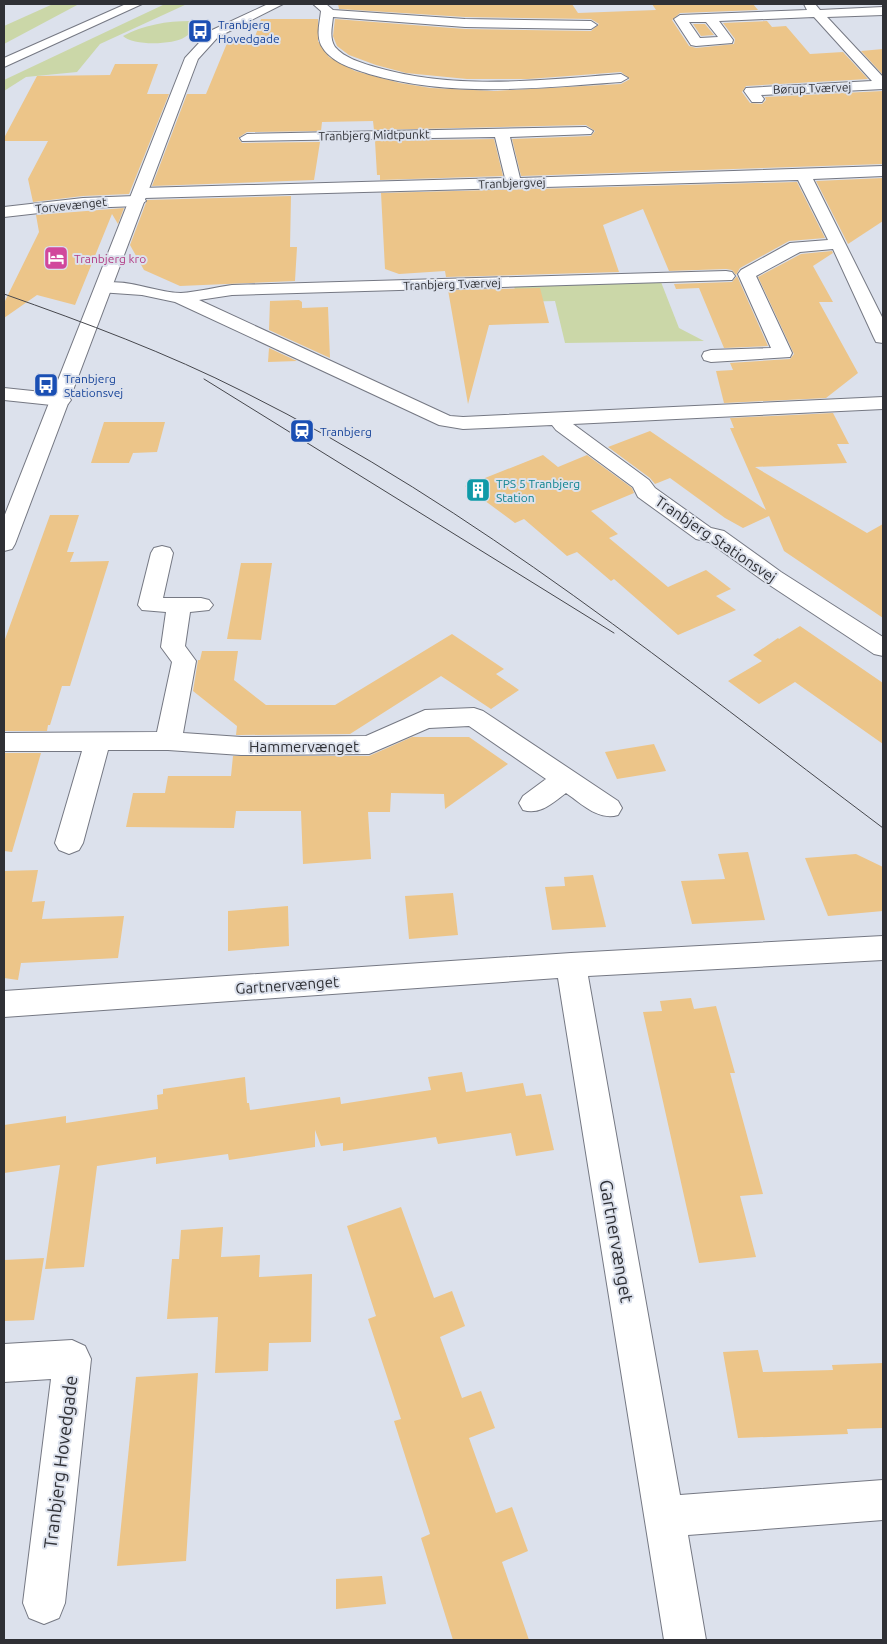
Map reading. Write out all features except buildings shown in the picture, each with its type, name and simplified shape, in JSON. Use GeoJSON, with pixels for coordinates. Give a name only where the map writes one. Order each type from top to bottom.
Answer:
{"type":"FeatureCollection","features":[{"type":"Feature","properties":{"kind":"street"},"geometry":{"type":"LineString","coordinates":[[43,44],[111,4]]}},
{"type":"Feature","properties":{"kind":"street"},"geometry":{"type":"LineString","coordinates":[[4,63],[136,4]]}},
{"type":"Feature","properties":{"kind":"street"},"geometry":{"type":"LineString","coordinates":[[4,544],[105,288],[192,58],[214,34],[277,4]]}},
{"type":"Feature","properties":{"kind":"street"},"geometry":{"type":"LineString","coordinates":[[591,25],[465,23],[323,8],[326,41],[334,52],[358,66],[398,78],[432,84],[471,86],[621,78]]}},
{"type":"Feature","properties":{"kind":"street"},"geometry":{"type":"LineString","coordinates":[[710,18],[813,9],[883,11]]}},
{"type":"Feature","properties":{"kind":"street","name":"Børup Tværvej"},"geometry":{"type":"LineString","coordinates":[[813,9],[883,85]]}},
{"type":"Feature","properties":{"kind":"street","name":"Børup Tværvej"},"geometry":{"type":"LineString","coordinates":[[757,99],[751,91],[883,85]]}},
{"type":"Feature","properties":{"kind":"street","name":"Tranbjerg Midtpunkt"},"geometry":{"type":"LineString","coordinates":[[247,138],[586,131]]}},
{"type":"Feature","properties":{"kind":"street"},"geometry":{"type":"LineString","coordinates":[[501,132],[514,183]]}},
{"type":"Feature","properties":{"kind":"street","name":"Tranbjergvej"},"geometry":{"type":"LineString","coordinates":[[139,197],[883,171]]}},
{"type":"Feature","properties":{"kind":"street"},"geometry":{"type":"LineString","coordinates":[[803,175],[839,244],[883,338]]}},
{"type":"Feature","properties":{"kind":"street","name":"Torvevænget"},"geometry":{"type":"LineString","coordinates":[[4,212],[139,197]]}},
{"type":"Feature","properties":{"kind":"street"},"geometry":{"type":"LineString","coordinates":[[711,356],[783,353],[747,274],[796,247],[839,244]]}},
{"type":"Feature","properties":{"kind":"street","name":"Tranbjerg Tværvej"},"geometry":{"type":"LineString","coordinates":[[180,298],[232,290],[726,276]]}},
{"type":"Feature","properties":{"kind":"street"},"geometry":{"type":"LineString","coordinates":[[105,288],[150,291],[180,298],[446,421],[463,423],[883,403]]}},
{"type":"Feature","properties":{"kind":"street"},"geometry":{"type":"LineString","coordinates":[[4,394],[61,400]]}},
{"type":"Feature","properties":{"kind":"street","name":"Tranbjerg Stationsvej"},"geometry":{"type":"LineString","coordinates":[[558,418],[563,426],[642,484],[646,492],[704,534],[716,536],[773,577],[883,648]]}},
{"type":"Feature","properties":{"kind":"street"},"geometry":{"type":"LineString","coordinates":[[162,554],[150,605],[190,605],[173,647],[184,661],[168,741]]}},
{"type":"Feature","properties":{"kind":"street","name":"Hammervænget"},"geometry":{"type":"LineString","coordinates":[[4,742],[168,741],[241,746],[369,745],[425,719],[474,717],[608,808]]}},
{"type":"Feature","properties":{"kind":"street"},"geometry":{"type":"LineString","coordinates":[[69,843],[98,741]]}},
{"type":"Feature","properties":{"kind":"street"},"geometry":{"type":"LineString","coordinates":[[533,804],[565,779]]}},
{"type":"Feature","properties":{"kind":"street","name":"Gartnervænget"},"geometry":{"type":"LineString","coordinates":[[4,1004],[570,965],[883,948]]}},
{"type":"Feature","properties":{"kind":"street","name":"Gartnervænget"},"geometry":{"type":"LineString","coordinates":[[570,965],[686,1640]]}},
{"type":"Feature","properties":{"kind":"street","name":"Tranbjerg Hovedgade"},"geometry":{"type":"LineString","coordinates":[[4,1363],[72,1359],[44,1603]]}},
{"type":"Feature","properties":{"kind":"street"},"geometry":{"type":"LineString","coordinates":[[664,1516],[883,1500]]}},
{"type":"Feature","properties":{"kind":"green space"},"geometry":{"type":"Polygon","coordinates":[[[53,4],[79,4],[4,44],[4,26],[53,4]]]}},
{"type":"Feature","properties":{"kind":"green space"},"geometry":{"type":"Polygon","coordinates":[[[165,4],[187,4],[100,44],[77,72],[26,77],[4,91],[4,80],[165,4]]]}},
{"type":"Feature","properties":{"kind":"green space"},"geometry":{"type":"Polygon","coordinates":[[[190,21],[200,24],[185,37],[172,42],[144,43],[123,36],[155,24],[190,21]]]}},
{"type":"Feature","properties":{"kind":"green space"},"geometry":{"type":"Polygon","coordinates":[[[661,282],[679,328],[704,341],[565,343],[555,301],[518,302],[514,286],[661,282]]]}},
{"type":"Feature","properties":{"kind":"tram line"},"geometry":{"type":"LineString","coordinates":[[4,294],[126,339],[186,364],[329,437],[412,487],[494,540],[573,595],[883,828]]}},
{"type":"Feature","properties":{"kind":"tram line"},"geometry":{"type":"LineString","coordinates":[[204,379],[614,633]]}},
{"type":"Feature","properties":{"kind":"place","name":"Tranbjerg Hovedgade"},"geometry":{"type":"Point","coordinates":[200,31]}},
{"type":"Feature","properties":{"kind":"place","name":"Tranbjerg kro"},"geometry":{"type":"Point","coordinates":[56,258]}},
{"type":"Feature","properties":{"kind":"place","name":"Tranbjerg Stationsvej"},"geometry":{"type":"Point","coordinates":[46,385]}},
{"type":"Feature","properties":{"kind":"place","name":"Tranbjerg"},"geometry":{"type":"Point","coordinates":[302,431]}},
{"type":"Feature","properties":{"kind":"place","name":"TPS 5 Tranbjerg Station"},"geometry":{"type":"Point","coordinates":[478,490]}}]}
